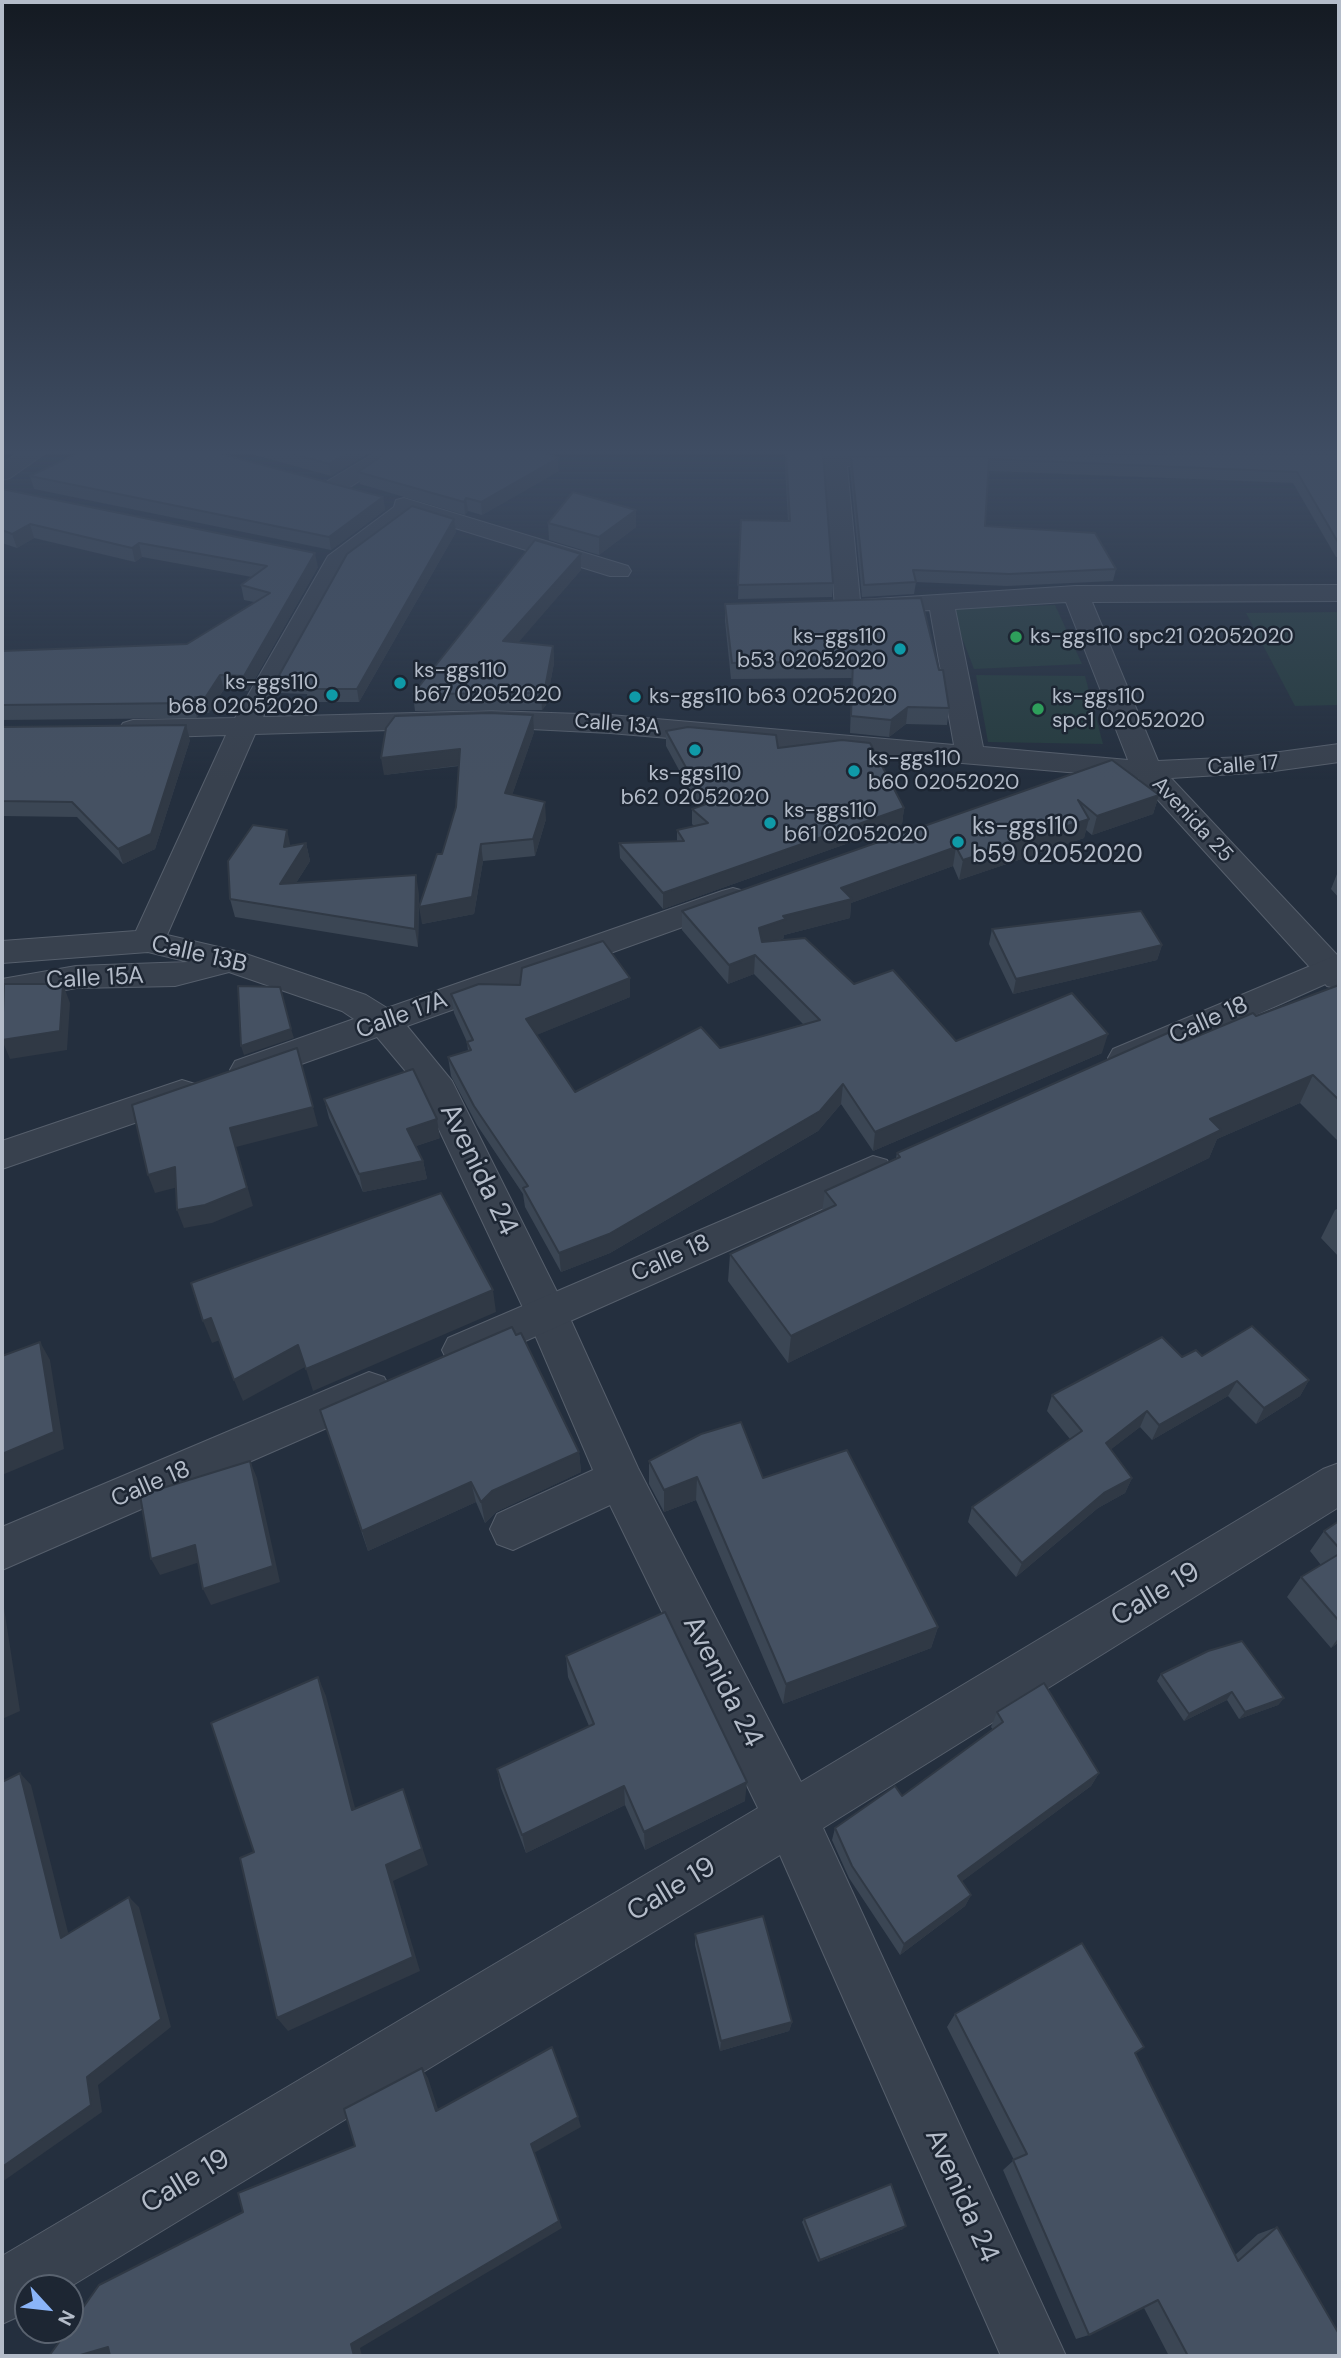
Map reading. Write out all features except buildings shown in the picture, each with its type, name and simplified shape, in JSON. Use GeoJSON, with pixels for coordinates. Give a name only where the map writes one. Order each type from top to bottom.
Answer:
{"type":"FeatureCollection","features":[{"type":"Feature","properties":{"kind":"street"},"geometry":{"type":"LineString","coordinates":[[148,941],[243,727],[323,560]]}},
{"type":"Feature","properties":{"kind":"street"},"geometry":{"type":"LineString","coordinates":[[583,560],[619,571]]}},
{"type":"Feature","properties":{"kind":"street"},"geometry":{"type":"LineString","coordinates":[[834,560],[835,608],[1076,594],[1339,593]]}},
{"type":"Feature","properties":{"kind":"street","name":"Avenida 25"},"geometry":{"type":"LineString","coordinates":[[1076,594],[1147,770],[1336,971]]}},
{"type":"Feature","properties":{"kind":"street"},"geometry":{"type":"LineString","coordinates":[[940,601],[970,755]]}},
{"type":"Feature","properties":{"kind":"street","name":"Calle 13A"},"geometry":{"type":"LineString","coordinates":[[109,729],[491,719],[610,724],[1147,770]]}},
{"type":"Feature","properties":{"kind":"street","name":"Calle 17"},"geometry":{"type":"LineString","coordinates":[[1147,770],[1219,769],[1285,763],[1339,754]]}},
{"type":"Feature","properties":{"kind":"street"},"geometry":{"type":"LineString","coordinates":[[1025,791],[1073,765]]}},
{"type":"Feature","properties":{"kind":"street","name":"Calle 17A"},"geometry":{"type":"LineString","coordinates":[[2,1155],[384,1023],[764,886]]}},
{"type":"Feature","properties":{"kind":"street","name":"Calle 13B"},"geometry":{"type":"LineString","coordinates":[[2,952],[148,941],[228,960],[318,988],[354,1003],[384,1023]]}},
{"type":"Feature","properties":{"kind":"street","name":"Calle 15A"},"geometry":{"type":"LineString","coordinates":[[2,990],[39,981],[88,976],[180,977],[202,972],[228,960]]}},
{"type":"Feature","properties":{"kind":"street","name":"Calle 18"},"geometry":{"type":"LineString","coordinates":[[1089,1074],[1336,971]]}},
{"type":"Feature","properties":{"kind":"street","name":"Avenida 24"},"geometry":{"type":"LineString","coordinates":[[384,1023],[434,1081],[547,1314],[620,1479],[791,1818],[1034,2356]]}},
{"type":"Feature","properties":{"kind":"street","name":"Calle 18"},"geometry":{"type":"LineString","coordinates":[[2,1549],[547,1314],[900,1158]]}},
{"type":"Feature","properties":{"kind":"street"},"geometry":{"type":"LineString","coordinates":[[513,1529],[620,1479]]}},
{"type":"Feature","properties":{"kind":"street","name":"Calle 19"},"geometry":{"type":"LineString","coordinates":[[2,2292],[791,1818],[1339,1483]]}},
{"type":"Feature","properties":{"kind":"green space","name":"ks-ggs110 spc21 02052020"},"geometry":{"type":"Polygon","coordinates":[[[1055,605],[1082,664],[974,669],[951,609],[1055,605]]]}},
{"type":"Feature","properties":{"kind":"green space"},"geometry":{"type":"Polygon","coordinates":[[[1339,612],[1339,705],[1295,706],[1246,613],[1339,612]]]}},
{"type":"Feature","properties":{"kind":"green space","name":"ks-ggs110 spc1 02052020"},"geometry":{"type":"Polygon","coordinates":[[[976,675],[1085,676],[1103,744],[988,742],[976,675]]]}},
{"type":"Feature","properties":{"kind":"place","name":"ks-ggs110 spc21 02052020"},"geometry":{"type":"Point","coordinates":[1016,637]}},
{"type":"Feature","properties":{"kind":"place","name":"ks-ggs110 b53 02052020"},"geometry":{"type":"Point","coordinates":[900,649]}},
{"type":"Feature","properties":{"kind":"place","name":"ks-ggs110 b67 02052020"},"geometry":{"type":"Point","coordinates":[400,683]}},
{"type":"Feature","properties":{"kind":"place","name":"ks-ggs110 b68 02052020"},"geometry":{"type":"Point","coordinates":[332,695]}},
{"type":"Feature","properties":{"kind":"place","name":"ks-ggs110 b63 02052020"},"geometry":{"type":"Point","coordinates":[635,697]}},
{"type":"Feature","properties":{"kind":"place","name":"ks-ggs110 spc1 02052020"},"geometry":{"type":"Point","coordinates":[1038,709]}},
{"type":"Feature","properties":{"kind":"place","name":"ks-ggs110 b62 02052020"},"geometry":{"type":"Point","coordinates":[695,750]}},
{"type":"Feature","properties":{"kind":"place","name":"ks-ggs110 b60 02052020"},"geometry":{"type":"Point","coordinates":[854,771]}},
{"type":"Feature","properties":{"kind":"place","name":"ks-ggs110 b61 02052020"},"geometry":{"type":"Point","coordinates":[770,823]}},
{"type":"Feature","properties":{"kind":"place","name":"ks-ggs110 b59 02052020"},"geometry":{"type":"Point","coordinates":[958,842]}}]}
